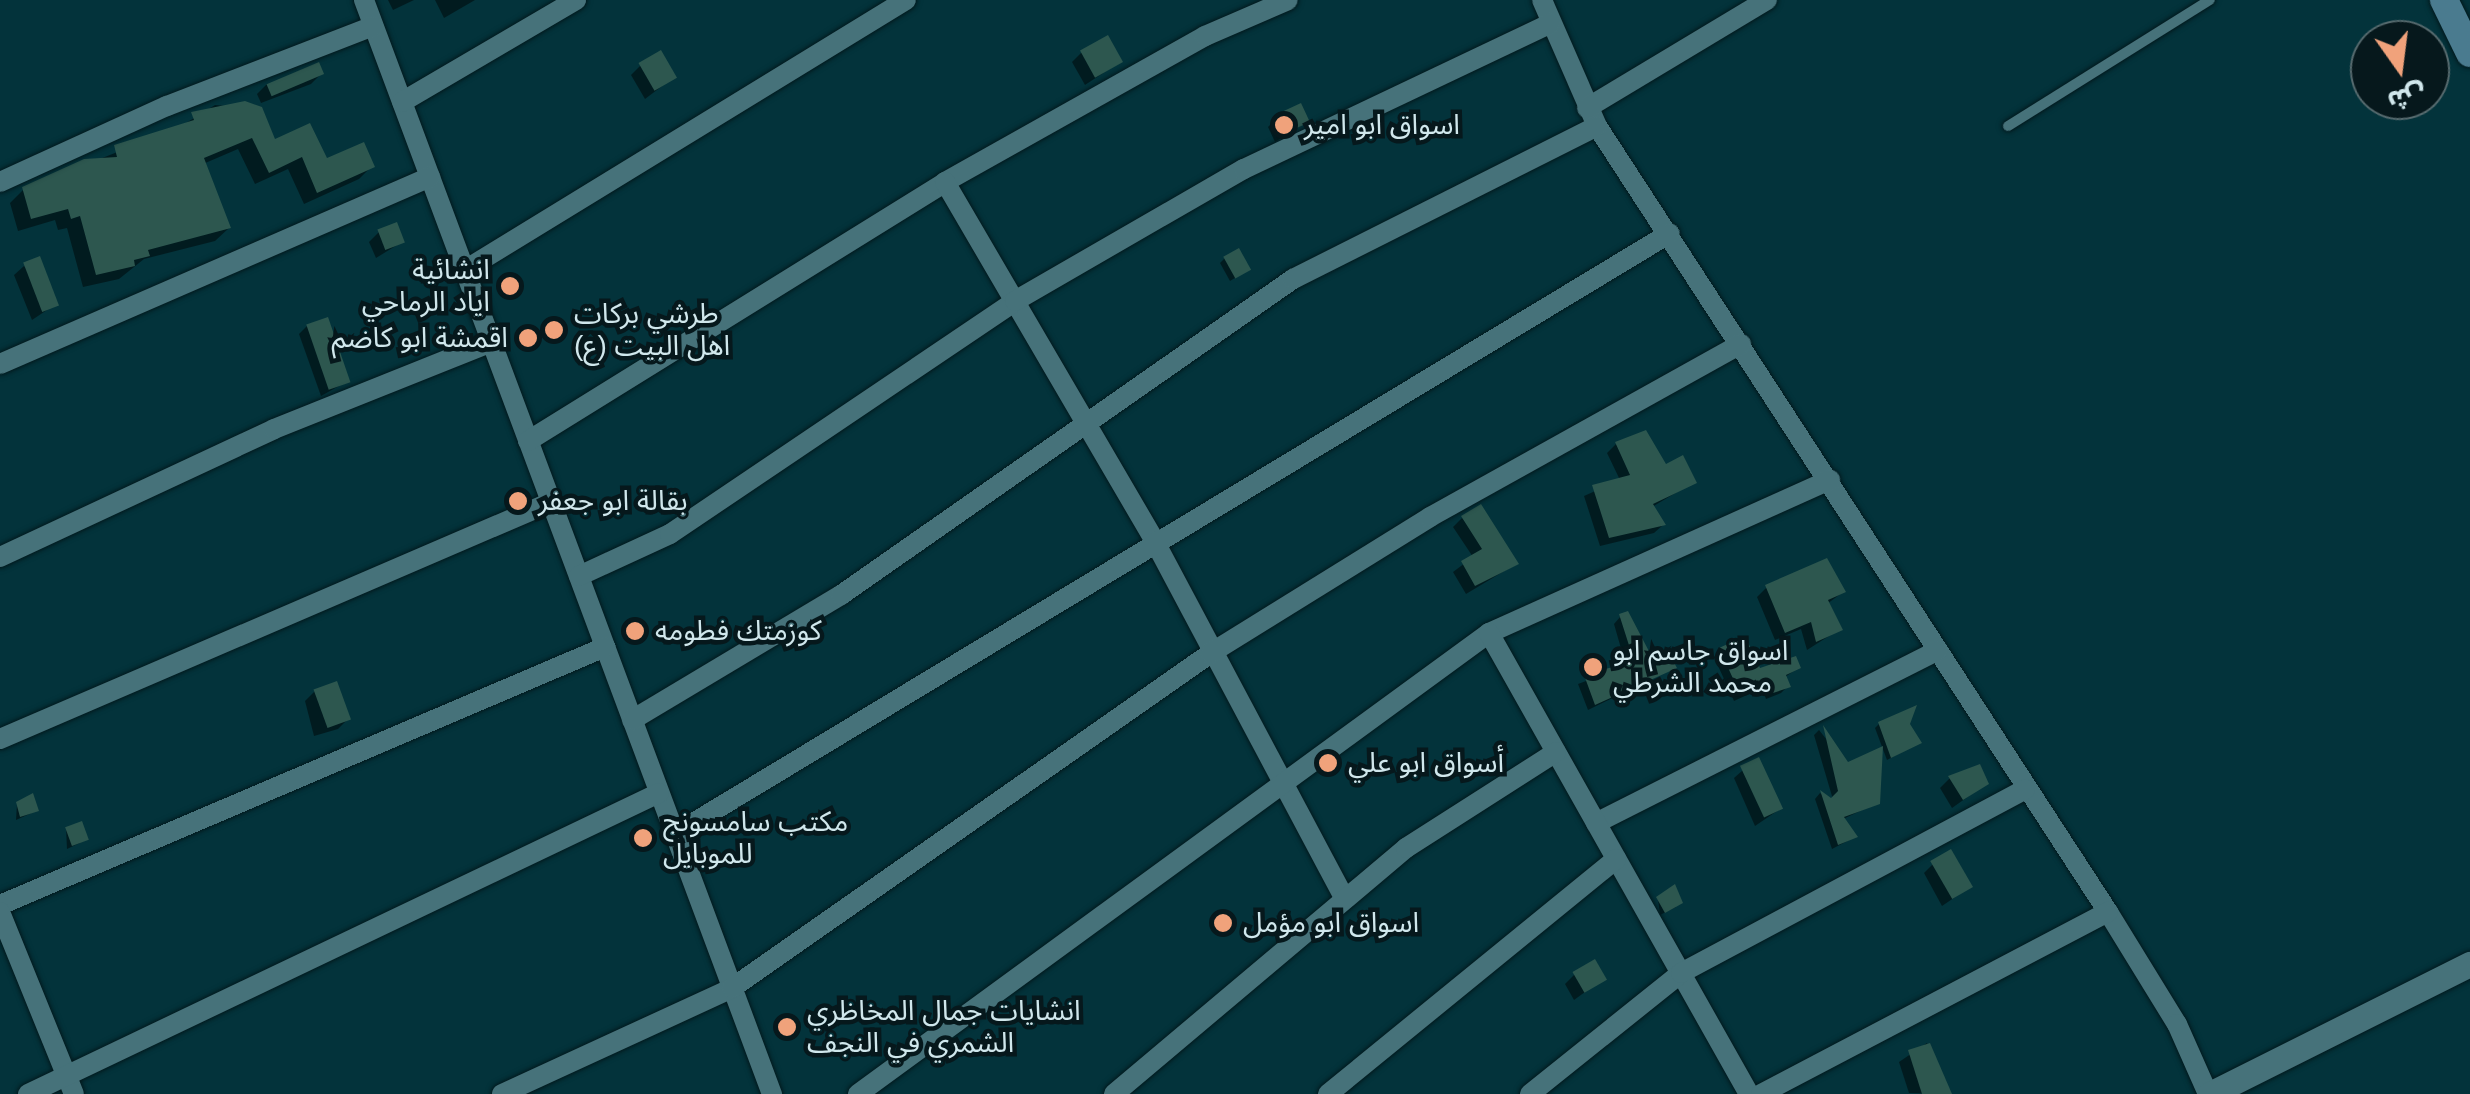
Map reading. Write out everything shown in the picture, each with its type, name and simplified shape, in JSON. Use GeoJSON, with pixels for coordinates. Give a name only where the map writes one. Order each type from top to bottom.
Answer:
{"type":"FeatureCollection","features":[{"type":"Feature","properties":{"kind":"main road"},"geometry":{"type":"LineString","coordinates":[[2444,0],[2470,53]]}},
{"type":"Feature","properties":{"kind":"street"},"geometry":{"type":"LineString","coordinates":[[364,0],[772,1094]]}},
{"type":"Feature","properties":{"kind":"street"},"geometry":{"type":"LineString","coordinates":[[402,102],[576,0]]}},
{"type":"Feature","properties":{"kind":"street"},"geometry":{"type":"LineString","coordinates":[[464,270],[906,0]]}},
{"type":"Feature","properties":{"kind":"street"},"geometry":{"type":"LineString","coordinates":[[528,441],[945,182],[1205,36],[1288,0]]}},
{"type":"Feature","properties":{"kind":"street"},"geometry":{"type":"LineString","coordinates":[[1542,0],[1592,117],[2108,912],[2176,1024],[2209,1094],[2470,964]]}},
{"type":"Feature","properties":{"kind":"street"},"geometry":{"type":"LineString","coordinates":[[632,720],[841,595],[1293,280],[1592,117],[1767,0]]}},
{"type":"Feature","properties":{"kind":"street"},"geometry":{"type":"LineString","coordinates":[[579,576],[670,534],[1015,301],[1244,168],[1550,24]]}},
{"type":"Feature","properties":{"kind":"street"},"geometry":{"type":"LineString","coordinates":[[0,182],[167,106],[373,26]]}},
{"type":"Feature","properties":{"kind":"street"},"geometry":{"type":"LineString","coordinates":[[0,364],[430,177]]}},
{"type":"Feature","properties":{"kind":"street"},"geometry":{"type":"LineString","coordinates":[[945,182],[1155,542],[1280,785],[1344,899]]}},
{"type":"Feature","properties":{"kind":"street"},"geometry":{"type":"LineString","coordinates":[[675,834],[1670,233]]}},
{"type":"Feature","properties":{"kind":"street"},"geometry":{"type":"LineString","coordinates":[[0,557],[274,429],[491,342]]}},
{"type":"Feature","properties":{"kind":"street"},"geometry":{"type":"LineString","coordinates":[[502,1094],[732,988],[1211,653],[1430,517],[1741,344]]}},
{"type":"Feature","properties":{"kind":"street"},"geometry":{"type":"LineString","coordinates":[[858,1094],[1489,633],[1830,480]]}},
{"type":"Feature","properties":{"kind":"street"},"geometry":{"type":"LineString","coordinates":[[0,740],[550,502]]}},
{"type":"Feature","properties":{"kind":"street"},"geometry":{"type":"LineString","coordinates":[[1489,633],[1749,1094]]}},
{"type":"Feature","properties":{"kind":"street"},"geometry":{"type":"LineString","coordinates":[[0,904],[605,647]]}},
{"type":"Feature","properties":{"kind":"street"},"geometry":{"type":"LineString","coordinates":[[1596,823],[1938,650]]}},
{"type":"Feature","properties":{"kind":"street"},"geometry":{"type":"LineString","coordinates":[[1114,1094],[1406,848],[1556,752]]}},
{"type":"Feature","properties":{"kind":"street"},"geometry":{"type":"LineString","coordinates":[[1530,1094],[1681,973],[2025,789]]}},
{"type":"Feature","properties":{"kind":"street"},"geometry":{"type":"LineString","coordinates":[[28,1094],[70,1085],[660,794]]}},
{"type":"Feature","properties":{"kind":"street"},"geometry":{"type":"LineString","coordinates":[[1328,1094],[1616,858]]}},
{"type":"Feature","properties":{"kind":"street"},"geometry":{"type":"LineString","coordinates":[[0,912],[70,1085]]}},
{"type":"Feature","properties":{"kind":"street"},"geometry":{"type":"LineString","coordinates":[[1761,1094],[2108,912]]}},
{"type":"Feature","properties":{"kind":"lane"},"geometry":{"type":"LineString","coordinates":[[2008,126],[2210,0]]}},
{"type":"Feature","properties":{"kind":"building"},"geometry":{"type":"Polygon","coordinates":[[[1108,35],[1123,62],[1095,78],[1080,51],[1108,35]]]}},
{"type":"Feature","properties":{"kind":"building"},"geometry":{"type":"Polygon","coordinates":[[[661,50],[677,78],[654,91],[638,63],[661,50]]]}},
{"type":"Feature","properties":{"kind":"building"},"geometry":{"type":"Polygon","coordinates":[[[319,62],[324,74],[272,96],[267,84],[319,62]]]}},
{"type":"Feature","properties":{"kind":"building"},"geometry":{"type":"Polygon","coordinates":[[[245,101],[262,107],[275,139],[310,123],[327,158],[364,142],[375,167],[317,193],[302,157],[269,173],[252,138],[204,158],[231,228],[148,250],[150,256],[134,260],[135,266],[96,275],[80,216],[71,219],[68,209],[31,219],[22,187],[84,159],[117,157],[114,145],[194,120],[191,112],[245,101]]]}},
{"type":"Feature","properties":{"kind":"building"},"geometry":{"type":"Polygon","coordinates":[[[1301,103],[1310,122],[1284,134],[1276,115],[1301,103]]]}},
{"type":"Feature","properties":{"kind":"building"},"geometry":{"type":"Polygon","coordinates":[[[397,222],[405,243],[385,250],[377,230],[397,222]]]}},
{"type":"Feature","properties":{"kind":"building"},"geometry":{"type":"Polygon","coordinates":[[[1239,248],[1251,270],[1235,279],[1223,257],[1239,248]]]}},
{"type":"Feature","properties":{"kind":"building"},"geometry":{"type":"Polygon","coordinates":[[[40,256],[59,305],[42,312],[23,262],[40,256]]]}},
{"type":"Feature","properties":{"kind":"building"},"geometry":{"type":"Polygon","coordinates":[[[328,317],[350,382],[329,390],[306,324],[328,317]]]}},
{"type":"Feature","properties":{"kind":"building"},"geometry":{"type":"Polygon","coordinates":[[[1646,430],[1666,464],[1683,455],[1697,483],[1653,504],[1666,525],[1609,538],[1592,485],[1630,475],[1615,442],[1646,430]]]}},
{"type":"Feature","properties":{"kind":"building"},"geometry":{"type":"Polygon","coordinates":[[[1481,504],[1519,564],[1475,586],[1461,561],[1482,549],[1461,516],[1481,504]]]}},
{"type":"Feature","properties":{"kind":"building"},"geometry":{"type":"Polygon","coordinates":[[[1827,558],[1846,592],[1828,600],[1843,630],[1816,642],[1811,622],[1785,633],[1765,585],[1827,558]]]}},
{"type":"Feature","properties":{"kind":"building"},"geometry":{"type":"Polygon","coordinates":[[[1628,611],[1653,659],[1668,651],[1677,668],[1595,705],[1584,675],[1634,661],[1619,614],[1628,611]]]}},
{"type":"Feature","properties":{"kind":"building"},"geometry":{"type":"Polygon","coordinates":[[[1745,636],[1760,668],[1796,656],[1801,668],[1786,675],[1791,687],[1773,693],[1769,683],[1741,696],[1719,648],[1745,636]]]}},
{"type":"Feature","properties":{"kind":"building"},"geometry":{"type":"Polygon","coordinates":[[[337,681],[351,720],[328,728],[314,690],[337,681]]]}},
{"type":"Feature","properties":{"kind":"building"},"geometry":{"type":"Polygon","coordinates":[[[1917,705],[1910,724],[1922,743],[1891,758],[1878,722],[1917,705]]]}},
{"type":"Feature","properties":{"kind":"building"},"geometry":{"type":"Polygon","coordinates":[[[1823,725],[1848,762],[1883,746],[1880,804],[1844,817],[1858,837],[1838,845],[1820,790],[1831,798],[1838,791],[1823,725]]]}},
{"type":"Feature","properties":{"kind":"building"},"geometry":{"type":"Polygon","coordinates":[[[1759,757],[1783,809],[1764,818],[1740,766],[1759,757]]]}},
{"type":"Feature","properties":{"kind":"building"},"geometry":{"type":"Polygon","coordinates":[[[1980,764],[1989,784],[1963,800],[1948,776],[1980,764]]]}},
{"type":"Feature","properties":{"kind":"building"},"geometry":{"type":"Polygon","coordinates":[[[33,793],[39,811],[20,817],[16,802],[33,793]]]}},
{"type":"Feature","properties":{"kind":"building"},"geometry":{"type":"Polygon","coordinates":[[[82,821],[89,840],[72,846],[65,827],[82,821]]]}},
{"type":"Feature","properties":{"kind":"building"},"geometry":{"type":"Polygon","coordinates":[[[1951,849],[1973,887],[1952,899],[1930,861],[1951,849]]]}},
{"type":"Feature","properties":{"kind":"building"},"geometry":{"type":"Polygon","coordinates":[[[1675,884],[1683,903],[1665,913],[1656,897],[1675,884]]]}},
{"type":"Feature","properties":{"kind":"building"},"geometry":{"type":"Polygon","coordinates":[[[1595,959],[1607,980],[1584,993],[1572,972],[1595,959]]]}},
{"type":"Feature","properties":{"kind":"building"},"geometry":{"type":"Polygon","coordinates":[[[1930,1043],[1952,1094],[1922,1094],[1908,1050],[1930,1043]]]}},
{"type":"Feature","properties":{"kind":"place","name":"اسواق ابو امير"},"geometry":{"type":"Point","coordinates":[1284,125]}},
{"type":"Feature","properties":{"kind":"place","name":"انشائية اياد الرماحي"},"geometry":{"type":"Point","coordinates":[510,286]}},
{"type":"Feature","properties":{"kind":"place","name":"طرشي بركات اهل البيت (ع)"},"geometry":{"type":"Point","coordinates":[554,330]}},
{"type":"Feature","properties":{"kind":"place","name":"اقمشة ابو كاضم"},"geometry":{"type":"Point","coordinates":[528,338]}},
{"type":"Feature","properties":{"kind":"place","name":"بقالة ابو جعفر"},"geometry":{"type":"Point","coordinates":[518,501]}},
{"type":"Feature","properties":{"kind":"place","name":"كوزمتك فطومه"},"geometry":{"type":"Point","coordinates":[635,631]}},
{"type":"Feature","properties":{"kind":"place","name":"اسواق جاسم ابو محمد الشرطي"},"geometry":{"type":"Point","coordinates":[1593,667]}},
{"type":"Feature","properties":{"kind":"place","name":"أسواق ابو علي"},"geometry":{"type":"Point","coordinates":[1328,763]}},
{"type":"Feature","properties":{"kind":"place","name":"مكتب سامسونج للموبايل"},"geometry":{"type":"Point","coordinates":[643,838]}},
{"type":"Feature","properties":{"kind":"place","name":"اسواق ابو مؤمل"},"geometry":{"type":"Point","coordinates":[1223,923]}},
{"type":"Feature","properties":{"kind":"place","name":"انشايات جمال المخاظري الشمري في النجف"},"geometry":{"type":"Point","coordinates":[787,1027]}}]}
